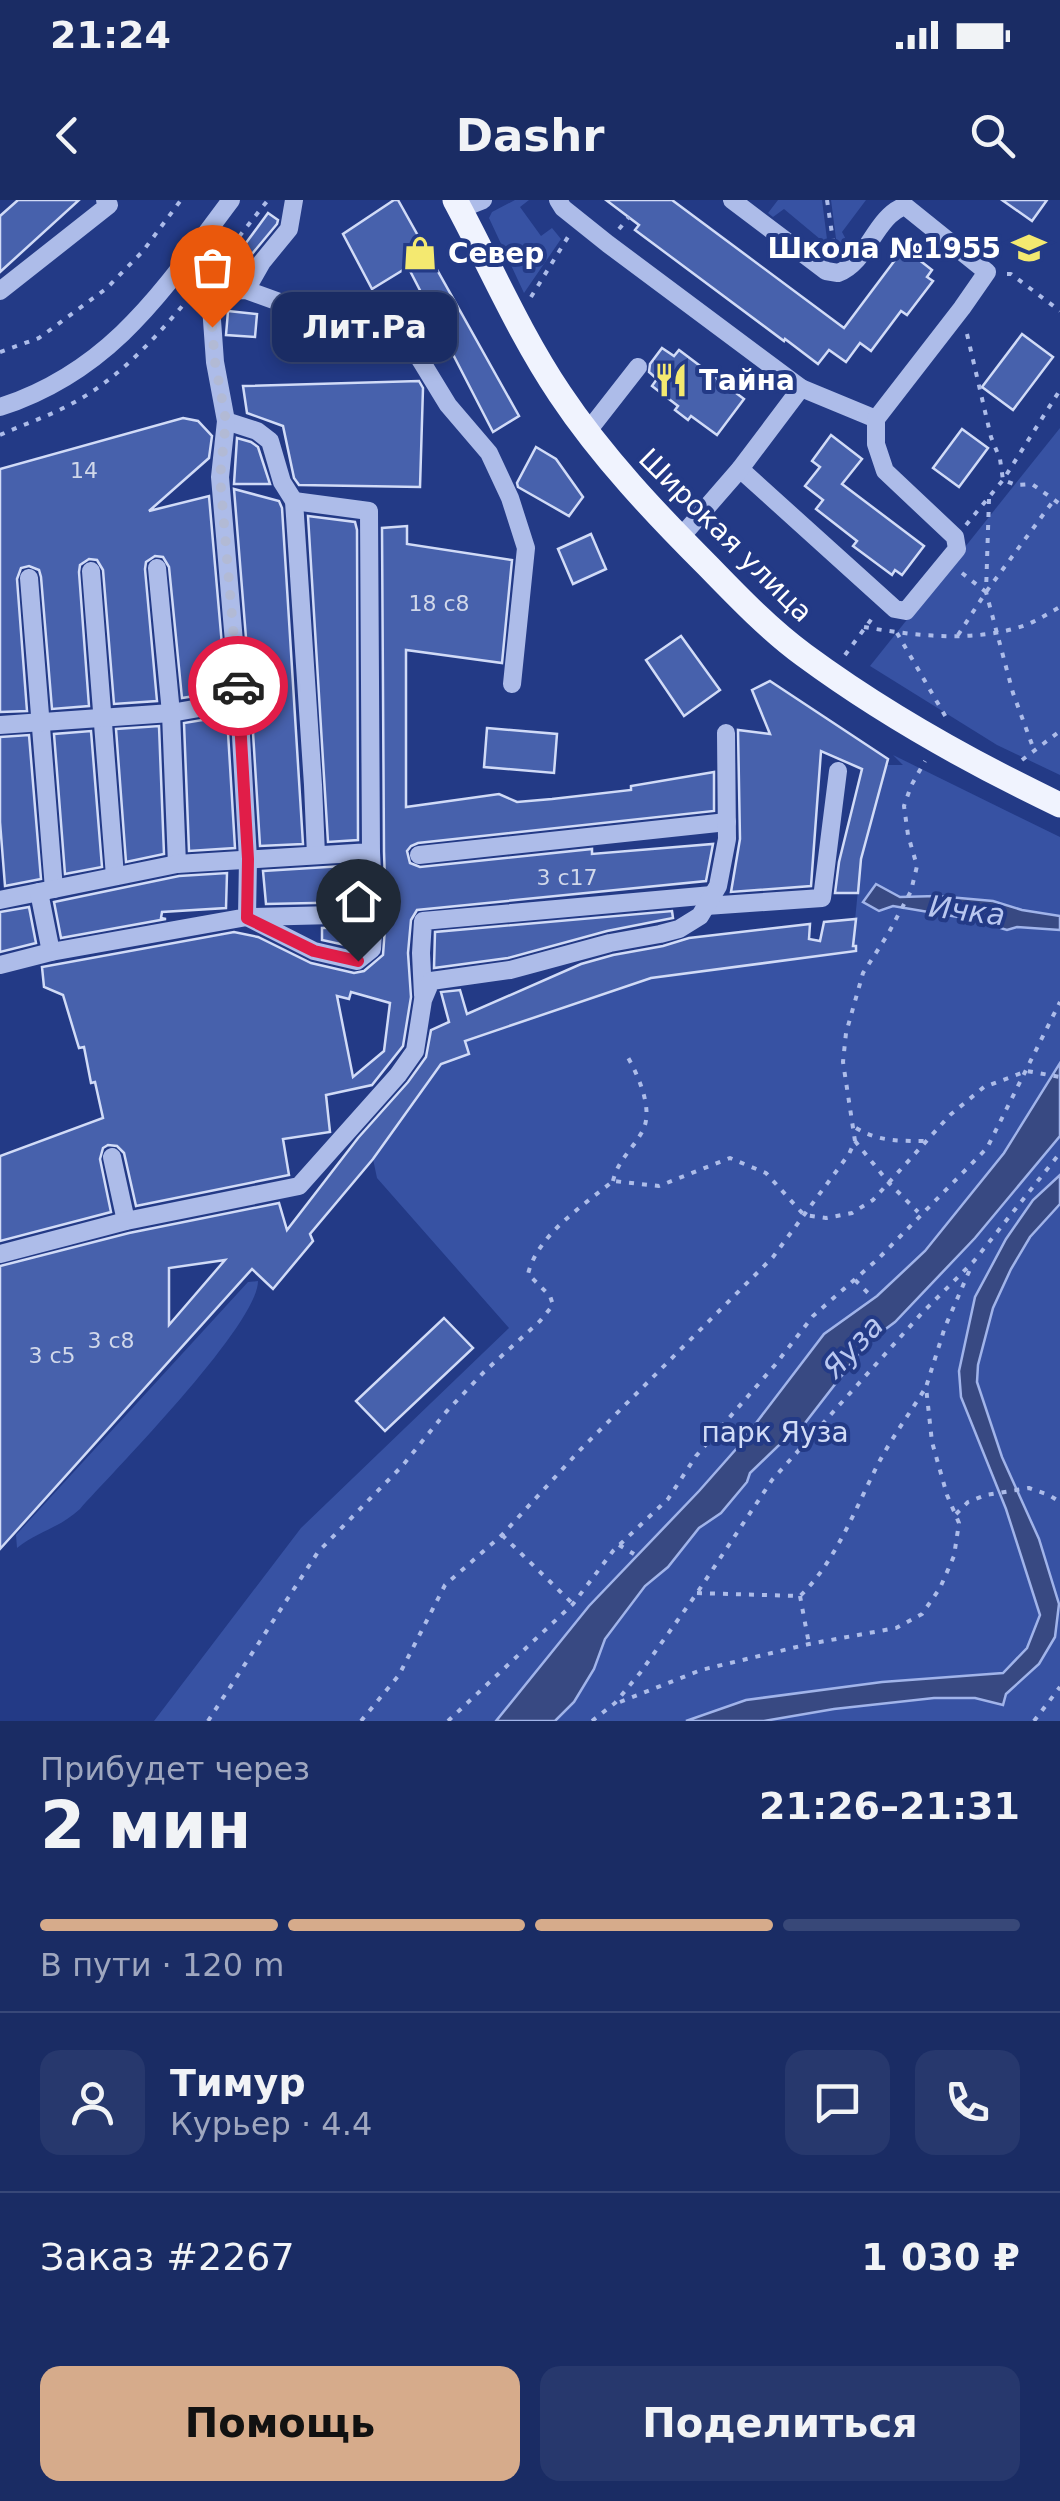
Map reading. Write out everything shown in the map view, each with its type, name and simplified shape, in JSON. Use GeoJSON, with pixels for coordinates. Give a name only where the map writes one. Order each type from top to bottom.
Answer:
{"type":"FeatureCollection","features":[{"type":"Feature","properties":{"kind":"main road","name":"Широкая улица"},"geometry":{"type":"LineString","coordinates":[[466,203],[535,354],[561,396],[610,460],[680,538],[801,653],[936,742],[1060,804]]}},
{"type":"Feature","properties":{"kind":"street"},"geometry":{"type":"LineString","coordinates":[[0,407],[58,382],[88,365],[115,342],[148,307],[231,200]]}},
{"type":"Feature","properties":{"kind":"street"},"geometry":{"type":"LineString","coordinates":[[246,290],[262,262],[289,229],[294,200]]}},
{"type":"Feature","properties":{"kind":"street"},"geometry":{"type":"LineString","coordinates":[[558,200],[578,220],[801,388],[876,419]]}},
{"type":"Feature","properties":{"kind":"street"},"geometry":{"type":"LineString","coordinates":[[732,200],[826,271],[838,273],[853,265],[890,216],[904,206],[987,272],[876,419],[876,444],[885,471],[955,537],[957,549],[906,611],[895,610],[740,469]]}},
{"type":"Feature","properties":{"kind":"street"},"geometry":{"type":"LineString","coordinates":[[0,292],[108,202]]}},
{"type":"Feature","properties":{"kind":"street"},"geometry":{"type":"LineString","coordinates":[[182,264],[204,280],[210,292],[215,362],[226,421],[220,477],[239,702],[248,859],[247,918]]}},
{"type":"Feature","properties":{"kind":"street"},"geometry":{"type":"LineString","coordinates":[[210,292],[246,290],[416,351],[448,405],[489,453],[510,498],[526,548],[512,684]]}},
{"type":"Feature","properties":{"kind":"street"},"geometry":{"type":"LineString","coordinates":[[588,431],[638,367]]}},
{"type":"Feature","properties":{"kind":"street"},"geometry":{"type":"LineString","coordinates":[[680,538],[740,469],[801,388]]}},
{"type":"Feature","properties":{"kind":"street"},"geometry":{"type":"LineString","coordinates":[[226,421],[257,431],[270,442],[282,482],[294,500],[316,855]]}},
{"type":"Feature","properties":{"kind":"street"},"geometry":{"type":"LineString","coordinates":[[247,918],[314,951],[358,961],[372,948],[368,512],[294,500]]}},
{"type":"Feature","properties":{"kind":"street"},"geometry":{"type":"LineString","coordinates":[[158,568],[171,712],[177,864]]}},
{"type":"Feature","properties":{"kind":"street"},"geometry":{"type":"LineString","coordinates":[[90,571],[115,876]]}},
{"type":"Feature","properties":{"kind":"street"},"geometry":{"type":"LineString","coordinates":[[29,578],[41,723],[51,952]]}},
{"type":"Feature","properties":{"kind":"street"},"geometry":{"type":"LineString","coordinates":[[0,725],[103,719],[239,702]]}},
{"type":"Feature","properties":{"kind":"street"},"geometry":{"type":"LineString","coordinates":[[423,1000],[431,982],[510,970],[678,929],[700,916],[718,886],[727,839],[726,734]]}},
{"type":"Feature","properties":{"kind":"street"},"geometry":{"type":"LineString","coordinates":[[0,1254],[126,1221],[299,1186],[415,1051],[423,1000],[422,921],[709,901],[822,898],[838,771]]}},
{"type":"Feature","properties":{"kind":"street"},"geometry":{"type":"LineString","coordinates":[[419,855],[727,822]]}},
{"type":"Feature","properties":{"kind":"street"},"geometry":{"type":"LineString","coordinates":[[0,900],[177,864],[371,852]]}},
{"type":"Feature","properties":{"kind":"street"},"geometry":{"type":"LineString","coordinates":[[0,965],[51,952],[247,918],[374,914]]}},
{"type":"Feature","properties":{"kind":"street"},"geometry":{"type":"LineString","coordinates":[[112,1157],[126,1221]]}},
{"type":"Feature","properties":{"kind":"path"},"geometry":{"type":"LineString","coordinates":[[0,352],[39,338],[107,288],[181,200]]}},
{"type":"Feature","properties":{"kind":"path"},"geometry":{"type":"LineString","coordinates":[[827,200],[838,273]]}},
{"type":"Feature","properties":{"kind":"path"},"geometry":{"type":"LineString","coordinates":[[527,304],[578,220]]}},
{"type":"Feature","properties":{"kind":"path"},"geometry":{"type":"LineString","coordinates":[[987,272],[1011,274],[1060,311]]}},
{"type":"Feature","properties":{"kind":"path"},"geometry":{"type":"LineString","coordinates":[[962,308],[1004,480]]}},
{"type":"Feature","properties":{"kind":"path"},"geometry":{"type":"LineString","coordinates":[[955,537],[1004,480],[1060,390]]}},
{"type":"Feature","properties":{"kind":"path"},"geometry":{"type":"LineString","coordinates":[[1004,480],[1016,485],[1032,484],[1060,504]]}},
{"type":"Feature","properties":{"kind":"path"},"geometry":{"type":"LineString","coordinates":[[989,499],[986,592],[1013,693],[1034,750]]}},
{"type":"Feature","properties":{"kind":"path"},"geometry":{"type":"LineString","coordinates":[[957,636],[1054,500]]}},
{"type":"Feature","properties":{"kind":"path"},"geometry":{"type":"LineString","coordinates":[[948,562],[986,592]]}},
{"type":"Feature","properties":{"kind":"path"},"geometry":{"type":"LineString","coordinates":[[844,655],[887,602]]}},
{"type":"Feature","properties":{"kind":"path"},"geometry":{"type":"LineString","coordinates":[[864,627],[957,636],[998,633],[1029,624],[1060,607]]}},
{"type":"Feature","properties":{"kind":"path"},"geometry":{"type":"LineString","coordinates":[[897,633],[949,722],[911,786],[904,806],[916,866],[911,890],[864,974],[846,1032],[843,1062],[856,1141],[889,1184],[920,1214]]}},
{"type":"Feature","properties":{"kind":"path"},"geometry":{"type":"LineString","coordinates":[[1018,763],[1060,731]]}},
{"type":"Feature","properties":{"kind":"path"},"geometry":{"type":"LineString","coordinates":[[448,1721],[573,1604],[620,1545],[668,1499],[696,1456],[813,1316],[855,1280],[986,1148],[1060,1002]]}},
{"type":"Feature","properties":{"kind":"path"},"geometry":{"type":"LineString","coordinates":[[208,1721],[318,1552],[403,1466],[484,1372],[540,1322],[553,1305],[550,1296],[528,1274],[532,1260],[555,1231],[613,1181],[616,1166],[645,1128],[641,1080],[626,1054]]}},
{"type":"Feature","properties":{"kind":"path"},"geometry":{"type":"LineString","coordinates":[[613,1181],[659,1186],[730,1158],[766,1173],[804,1215],[826,1218],[852,1214],[873,1200],[950,1116],[984,1087],[1026,1072],[1060,1077]]}},
{"type":"Feature","properties":{"kind":"path"},"geometry":{"type":"LineString","coordinates":[[855,1127],[890,1141],[928,1141]]}},
{"type":"Feature","properties":{"kind":"path"},"geometry":{"type":"LineString","coordinates":[[361,1721],[399,1675],[445,1585],[502,1534],[580,1450],[774,1257],[856,1141]]}},
{"type":"Feature","properties":{"kind":"path"},"geometry":{"type":"LineString","coordinates":[[616,1703],[697,1593],[772,1480],[974,1261],[1060,1153]]}},
{"type":"Feature","properties":{"kind":"path"},"geometry":{"type":"LineString","coordinates":[[697,1593],[800,1596],[812,1586],[878,1463],[926,1387],[945,1327],[974,1261]]}},
{"type":"Feature","properties":{"kind":"path"},"geometry":{"type":"LineString","coordinates":[[855,1280],[870,1295]]}},
{"type":"Feature","properties":{"kind":"path"},"geometry":{"type":"LineString","coordinates":[[592,1721],[616,1703],[701,1670],[896,1628],[922,1614],[940,1588],[954,1556],[960,1523],[932,1442],[926,1387]]}},
{"type":"Feature","properties":{"kind":"path"},"geometry":{"type":"LineString","coordinates":[[956,1514],[968,1502],[1029,1488],[1060,1502]]}},
{"type":"Feature","properties":{"kind":"path"},"geometry":{"type":"LineString","coordinates":[[502,1534],[573,1604]]}},
{"type":"Feature","properties":{"kind":"path"},"geometry":{"type":"LineString","coordinates":[[620,1545],[634,1554]]}},
{"type":"Feature","properties":{"kind":"path"},"geometry":{"type":"LineString","coordinates":[[800,1596],[809,1644]]}},
{"type":"Feature","properties":{"kind":"path"},"geometry":{"type":"LineString","coordinates":[[1034,1721],[1060,1687]]}},
{"type":"Feature","properties":{"kind":"green space"},"geometry":{"type":"Polygon","coordinates":[[[515,200],[529,200],[520,207],[541,236],[552,228],[561,239],[524,293],[489,218],[492,212],[515,200]]]}},
{"type":"Feature","properties":{"kind":"green space"},"geometry":{"type":"Polygon","coordinates":[[[778,200],[822,200],[830,263],[819,253],[820,239],[784,209],[773,217],[768,213],[778,200]]]}},
{"type":"Feature","properties":{"kind":"green space"},"geometry":{"type":"Polygon","coordinates":[[[831,200],[866,200],[842,232],[850,247],[839,262],[831,200]]]}},
{"type":"Feature","properties":{"kind":"green space"},"geometry":{"type":"Polygon","coordinates":[[[1060,428],[1060,775],[997,745],[870,666],[1060,428]]]}},
{"type":"Feature","properties":{"kind":"green space","name":"парк Яуза"},"geometry":{"type":"Polygon","coordinates":[[[893,755],[1060,837],[1060,1721],[154,1721],[301,1528],[509,1328],[377,1178],[373,1159],[441,1064],[468,1054],[465,1041],[651,978],[852,951],[861,859],[886,765],[903,765],[893,755]]]}},
{"type":"Feature","properties":{"kind":"green space"},"geometry":{"type":"Polygon","coordinates":[[[258,1281],[252,1302],[235,1330],[152,1431],[80,1509],[17,1548],[16,1535],[248,1282],[258,1281]]]}},
{"type":"Feature","properties":{"kind":"water","name":"Ичка"},"geometry":{"type":"Polygon","coordinates":[[[876,884],[900,897],[993,901],[1060,916],[1060,930],[1007,930],[970,919],[893,906],[879,911],[863,902],[876,884]]]}},
{"type":"Feature","properties":{"kind":"water","name":"Яуза"},"geometry":{"type":"Polygon","coordinates":[[[1060,1063],[1060,1136],[975,1238],[895,1322],[867,1343],[795,1436],[778,1446],[750,1473],[721,1513],[699,1528],[668,1567],[645,1586],[605,1639],[594,1669],[574,1702],[555,1721],[496,1721],[589,1606],[737,1448],[824,1334],[877,1296],[925,1251],[1004,1153],[1060,1063]]]}},
{"type":"Feature","properties":{"kind":"water"},"geometry":{"type":"Polygon","coordinates":[[[1060,1175],[1060,1204],[1030,1237],[993,1308],[977,1382],[1002,1457],[1039,1539],[1059,1604],[1055,1637],[1039,1664],[1006,1694],[1003,1705],[975,1698],[934,1698],[764,1721],[686,1721],[746,1700],[882,1682],[1003,1673],[1027,1648],[1040,1615],[1006,1509],[961,1397],[959,1371],[975,1297],[1006,1239],[1033,1200],[1060,1175]]]}},
{"type":"Feature","properties":{"kind":"building"},"geometry":{"type":"Polygon","coordinates":[[[18,200],[79,200],[0,272],[0,216],[18,200]]]}},
{"type":"Feature","properties":{"kind":"building"},"geometry":{"type":"Polygon","coordinates":[[[398,200],[519,416],[493,432],[408,267],[372,289],[343,234],[398,200]]]}},
{"type":"Feature","properties":{"kind":"building"},"geometry":{"type":"Polygon","coordinates":[[[606,200],[672,200],[844,328],[904,248],[932,270],[927,277],[933,281],[907,315],[901,311],[871,351],[860,343],[846,362],[829,350],[818,364],[635,230],[639,225],[606,200]]]}},
{"type":"Feature","properties":{"kind":"building"},"geometry":{"type":"Polygon","coordinates":[[[1002,200],[1047,200],[1032,221],[1002,200]]]}},
{"type":"Feature","properties":{"kind":"building"},"geometry":{"type":"Polygon","coordinates":[[[268,213],[278,220],[277,224],[252,254],[243,247],[268,213]]]}},
{"type":"Feature","properties":{"kind":"building"},"geometry":{"type":"Polygon","coordinates":[[[228,311],[257,314],[255,337],[226,335],[228,311]]]}},
{"type":"Feature","properties":{"kind":"building"},"geometry":{"type":"Polygon","coordinates":[[[1022,334],[1053,357],[1013,410],[982,387],[1022,334]]]}},
{"type":"Feature","properties":{"kind":"building"},"geometry":{"type":"Polygon","coordinates":[[[662,348],[674,356],[679,350],[744,399],[717,435],[691,416],[688,420],[675,410],[678,406],[652,386],[657,379],[649,372],[650,364],[662,348]]]}},
{"type":"Feature","properties":{"kind":"building"},"geometry":{"type":"Polygon","coordinates":[[[419,381],[423,388],[420,487],[299,485],[283,426],[247,413],[243,386],[419,381]]]}},
{"type":"Feature","properties":{"kind":"building"},"geometry":{"type":"Polygon","coordinates":[[[183,418],[198,421],[212,436],[209,458],[149,511],[209,496],[226,691],[182,698],[169,567],[163,557],[155,556],[146,562],[145,569],[157,701],[114,704],[103,570],[97,560],[89,559],[80,565],[79,572],[89,706],[52,709],[41,577],[39,570],[29,566],[21,568],[17,579],[27,711],[0,712],[0,469],[183,418]]]}},
{"type":"Feature","properties":{"kind":"building"},"geometry":{"type":"Polygon","coordinates":[[[962,429],[988,448],[959,487],[933,468],[962,429]]]}},
{"type":"Feature","properties":{"kind":"building"},"geometry":{"type":"Polygon","coordinates":[[[831,435],[862,459],[842,484],[924,546],[902,575],[895,570],[892,575],[853,546],[857,541],[816,509],[823,500],[805,486],[820,467],[812,461],[831,435]]]}},
{"type":"Feature","properties":{"kind":"building"},"geometry":{"type":"Polygon","coordinates":[[[237,438],[258,447],[270,484],[234,484],[237,438]]]}},
{"type":"Feature","properties":{"kind":"building"},"geometry":{"type":"Polygon","coordinates":[[[536,447],[556,459],[583,497],[569,516],[518,487],[536,447]]]}},
{"type":"Feature","properties":{"kind":"building"},"geometry":{"type":"Polygon","coordinates":[[[234,489],[279,501],[282,508],[303,844],[260,846],[234,489]]]}},
{"type":"Feature","properties":{"kind":"building"},"geometry":{"type":"Polygon","coordinates":[[[308,516],[355,522],[357,530],[358,840],[328,842],[308,516]]]}},
{"type":"Feature","properties":{"kind":"building"},"geometry":{"type":"Polygon","coordinates":[[[407,526],[407,544],[512,560],[502,663],[406,650],[406,807],[499,794],[517,802],[552,799],[631,790],[631,786],[714,772],[714,811],[418,843],[407,851],[410,863],[420,867],[592,849],[592,854],[713,844],[706,881],[417,910],[411,920],[411,997],[403,1046],[372,1085],[326,1095],[330,1132],[283,1139],[289,1175],[136,1206],[124,1153],[117,1146],[108,1145],[100,1159],[111,1212],[0,1241],[0,1156],[103,1118],[84,1047],[79,1048],[63,995],[44,987],[42,967],[234,932],[258,937],[311,963],[354,973],[364,971],[383,955],[386,914],[382,528],[407,526]],[[351,992],[349,999],[337,996],[353,1077],[384,1051],[390,1003],[351,992]]]}},
{"type":"Feature","properties":{"kind":"building"},"geometry":{"type":"Polygon","coordinates":[[[591,534],[606,569],[573,584],[558,549],[591,534]]]}},
{"type":"Feature","properties":{"kind":"building"},"geometry":{"type":"Polygon","coordinates":[[[681,636],[720,690],[684,716],[646,660],[681,636]]]}},
{"type":"Feature","properties":{"kind":"building"},"geometry":{"type":"Polygon","coordinates":[[[770,681],[888,759],[861,859],[858,893],[835,893],[862,769],[821,751],[811,886],[731,892],[740,839],[738,730],[770,734],[752,690],[770,681]]]}},
{"type":"Feature","properties":{"kind":"building"},"geometry":{"type":"Polygon","coordinates":[[[227,716],[235,848],[189,851],[184,723],[227,716]]]}},
{"type":"Feature","properties":{"kind":"building"},"geometry":{"type":"Polygon","coordinates":[[[159,726],[164,854],[126,862],[116,729],[159,726]]]}},
{"type":"Feature","properties":{"kind":"building"},"geometry":{"type":"Polygon","coordinates":[[[487,728],[557,734],[554,773],[484,767],[487,728]]]}},
{"type":"Feature","properties":{"kind":"building"},"geometry":{"type":"Polygon","coordinates":[[[91,731],[102,867],[65,874],[54,734],[91,731]]]}},
{"type":"Feature","properties":{"kind":"building"},"geometry":{"type":"Polygon","coordinates":[[[29,735],[41,879],[5,886],[0,737],[29,735]]]}},
{"type":"Feature","properties":{"kind":"building"},"geometry":{"type":"Polygon","coordinates":[[[359,865],[361,902],[266,904],[263,871],[359,865]]]}},
{"type":"Feature","properties":{"kind":"building"},"geometry":{"type":"Polygon","coordinates":[[[227,873],[226,908],[162,912],[161,918],[166,919],[61,938],[54,902],[179,876],[227,873]]]}},
{"type":"Feature","properties":{"kind":"building"},"geometry":{"type":"Polygon","coordinates":[[[29,907],[36,943],[0,952],[0,912],[29,907]]]}},
{"type":"Feature","properties":{"kind":"building"},"geometry":{"type":"Polygon","coordinates":[[[672,911],[673,918],[508,958],[434,968],[435,932],[672,911]]]}},
{"type":"Feature","properties":{"kind":"building"},"geometry":{"type":"Polygon","coordinates":[[[856,919],[856,951],[651,978],[465,1041],[469,1054],[441,1064],[373,1159],[310,1234],[313,1241],[273,1289],[252,1269],[0,1549],[0,1266],[129,1233],[279,1203],[287,1230],[426,1057],[431,1030],[449,1022],[441,992],[460,990],[467,1014],[581,964],[613,955],[689,938],[810,924],[809,939],[820,941],[824,922],[856,919]],[[225,1260],[169,1268],[169,1325],[225,1260]]]}},
{"type":"Feature","properties":{"kind":"building"},"geometry":{"type":"Polygon","coordinates":[[[361,927],[360,943],[354,947],[322,940],[322,928],[361,927]]]}},
{"type":"Feature","properties":{"kind":"building"},"geometry":{"type":"Polygon","coordinates":[[[444,1318],[473,1348],[385,1431],[356,1401],[444,1318]]]}},
{"type":"Feature","properties":{"kind":"way so far"},"geometry":{"type":"LineString","coordinates":[[212,327],[226,421],[220,477],[238,686]]}},
{"type":"Feature","properties":{"kind":"place","name":"Школа №1955"},"geometry":{"type":"Point","coordinates":[1029,248]}},
{"type":"Feature","properties":{"kind":"place","name":"Север"},"geometry":{"type":"Point","coordinates":[420,253]}},
{"type":"Feature","properties":{"kind":"place","name":"Лит.Ра"},"geometry":{"type":"Point","coordinates":[212,327]}},
{"type":"Feature","properties":{"kind":"place","name":"Тайна"},"geometry":{"type":"Point","coordinates":[671,380]}},
{"type":"Feature","properties":{"kind":"route"},"geometry":{"type":"LineString","coordinates":[[238,686],[248,859],[247,918],[314,951],[358,961]]}}]}
